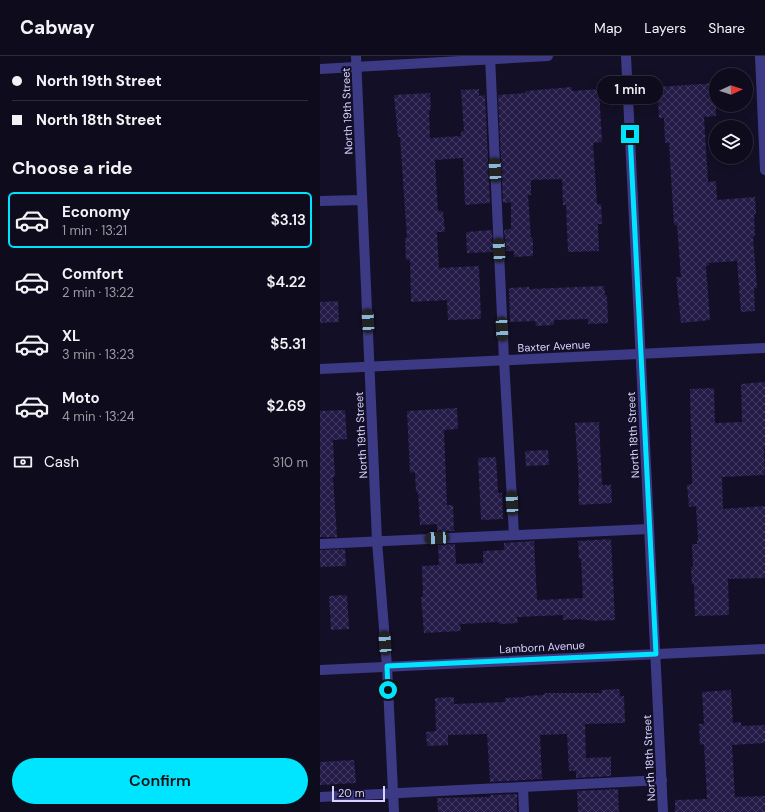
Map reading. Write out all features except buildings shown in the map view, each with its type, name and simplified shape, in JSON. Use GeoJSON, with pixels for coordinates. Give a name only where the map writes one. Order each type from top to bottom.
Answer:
{"type":"FeatureCollection","features":[{"type":"Feature","properties":{"kind":"street","name":"North 19th Street"},"geometry":{"type":"LineString","coordinates":[[356,56],[377,541],[387,666],[394,812]]}},
{"type":"Feature","properties":{"kind":"street"},"geometry":{"type":"LineString","coordinates":[[320,69],[357,68],[490,58],[548,56]]}},
{"type":"Feature","properties":{"kind":"street","name":"North 18th Street"},"geometry":{"type":"LineString","coordinates":[[626,56],[663,812]]}},
{"type":"Feature","properties":{"kind":"street"},"geometry":{"type":"LineString","coordinates":[[760,56],[765,170]]}},
{"type":"Feature","properties":{"kind":"street"},"geometry":{"type":"LineString","coordinates":[[490,58],[514,535]]}},
{"type":"Feature","properties":{"kind":"street"},"geometry":{"type":"LineString","coordinates":[[320,201],[362,200]]}},
{"type":"Feature","properties":{"kind":"street","name":"Baxter Avenue"},"geometry":{"type":"LineString","coordinates":[[320,369],[765,348]]}},
{"type":"Feature","properties":{"kind":"street"},"geometry":{"type":"LineString","coordinates":[[320,544],[649,529]]}},
{"type":"Feature","properties":{"kind":"street","name":"Lamborn Avenue"},"geometry":{"type":"LineString","coordinates":[[320,670],[765,650]]}},
{"type":"Feature","properties":{"kind":"street"},"geometry":{"type":"LineString","coordinates":[[320,797],[662,780]]}},
{"type":"Feature","properties":{"kind":"street"},"geometry":{"type":"LineString","coordinates":[[523,787],[524,812]]}},
{"type":"Feature","properties":{"kind":"route"},"geometry":{"type":"LineString","coordinates":[[388,690],[387,666],[656,654],[630,134]]}}]}
